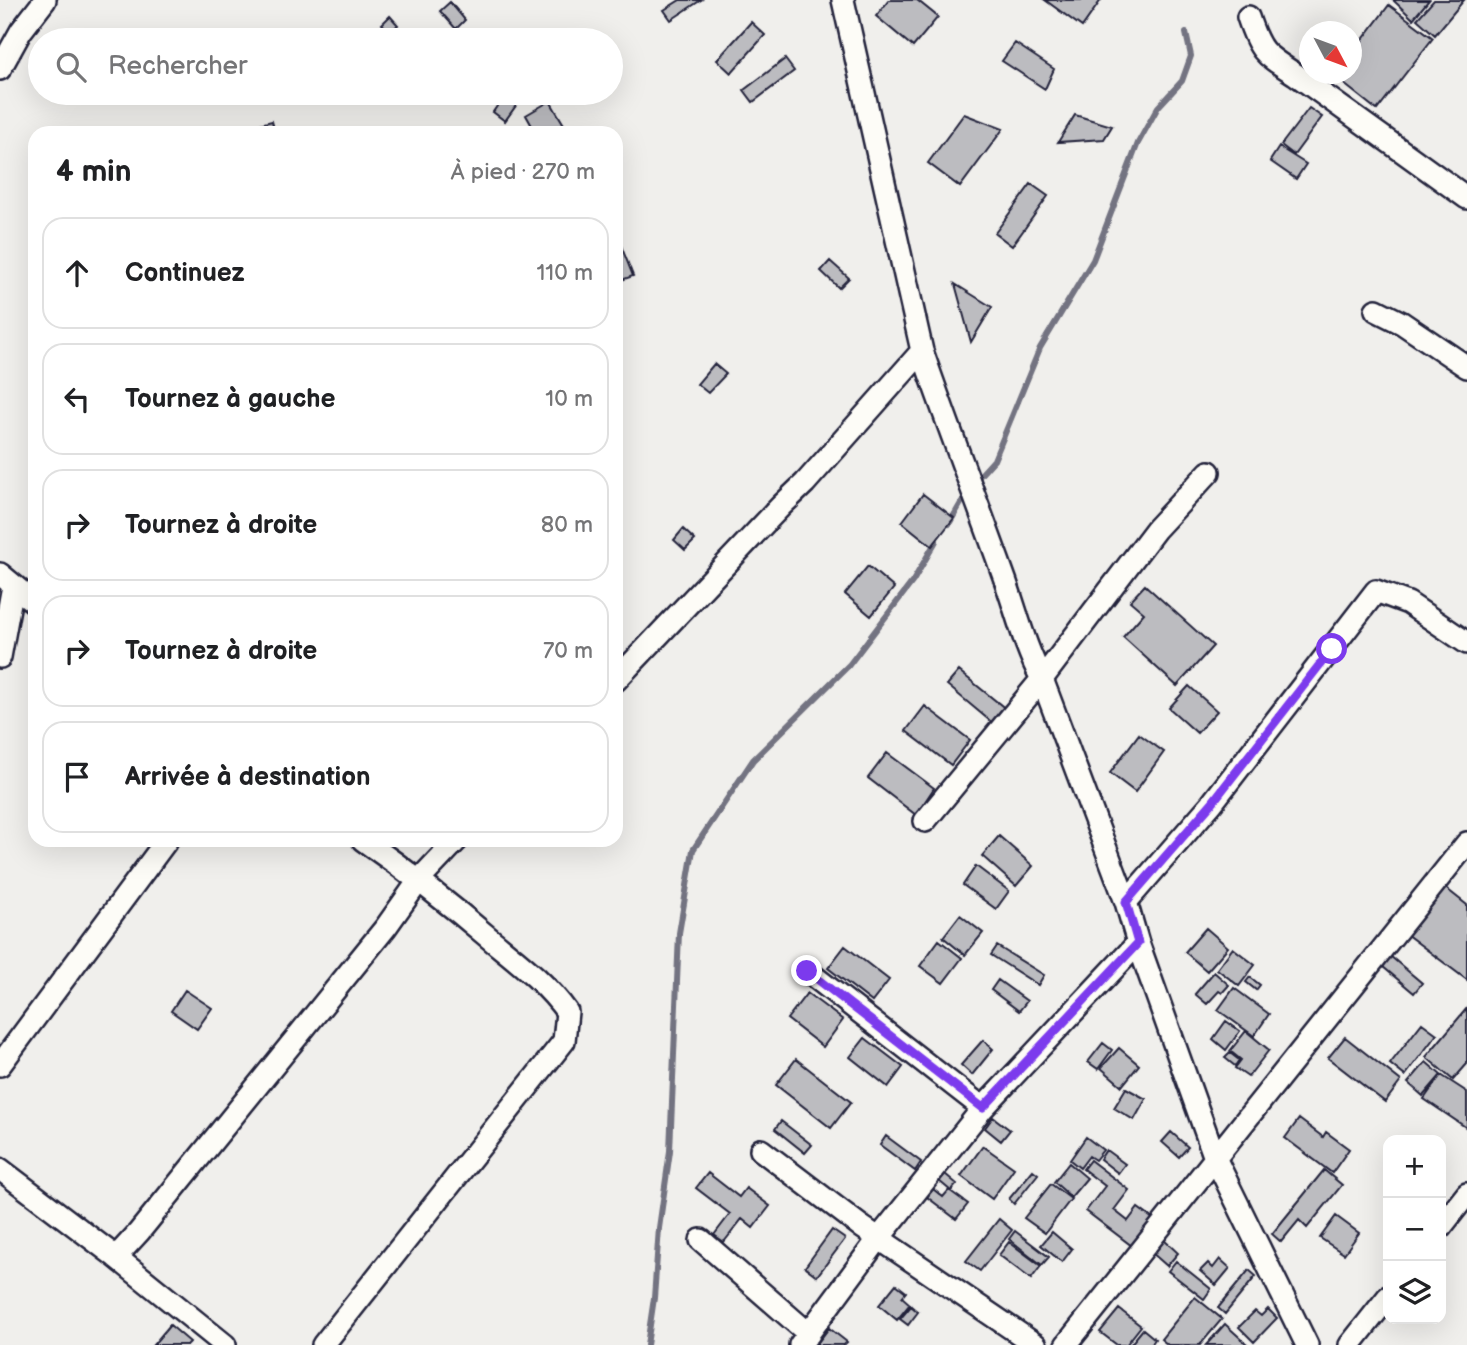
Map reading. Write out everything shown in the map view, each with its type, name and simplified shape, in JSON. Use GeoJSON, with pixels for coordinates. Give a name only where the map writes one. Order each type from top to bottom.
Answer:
{"type":"FeatureCollection","features":[{"type":"Feature","properties":{"kind":"street"},"geometry":{"type":"LineString","coordinates":[[0,69],[21,31],[45,0]]}},
{"type":"Feature","properties":{"kind":"street"},"geometry":{"type":"LineString","coordinates":[[843,0],[922,351],[1011,594],[1030,657],[1042,680],[1126,902],[1138,943],[1215,1158],[1307,1345]]}},
{"type":"Feature","properties":{"kind":"street"},"geometry":{"type":"LineString","coordinates":[[1248,17],[1255,38],[1266,55],[1467,198]]}},
{"type":"Feature","properties":{"kind":"street"},"geometry":{"type":"LineString","coordinates":[[1377,310],[1402,323],[1467,366]]}},
{"type":"Feature","properties":{"kind":"street"},"geometry":{"type":"LineString","coordinates":[[623,673],[805,483],[922,351]]}},
{"type":"Feature","properties":{"kind":"street"},"geometry":{"type":"LineString","coordinates":[[925,821],[1042,680],[1156,529],[1209,472]]}},
{"type":"Feature","properties":{"kind":"street"},"geometry":{"type":"LineString","coordinates":[[6,580],[28,597]]}},
{"type":"Feature","properties":{"kind":"street"},"geometry":{"type":"LineString","coordinates":[[0,657],[6,580]]}},
{"type":"Feature","properties":{"kind":"street"},"geometry":{"type":"LineString","coordinates":[[1126,902],[1212,803],[1376,591],[1408,603],[1467,643]]}},
{"type":"Feature","properties":{"kind":"street"},"geometry":{"type":"LineString","coordinates":[[1066,1345],[1467,843]]}},
{"type":"Feature","properties":{"kind":"street"},"geometry":{"type":"LineString","coordinates":[[0,1065],[162,847]]}},
{"type":"Feature","properties":{"kind":"street"},"geometry":{"type":"LineString","coordinates":[[323,1345],[564,1041],[568,1012],[550,989],[420,879],[373,847]]}},
{"type":"Feature","properties":{"kind":"street"},"geometry":{"type":"LineString","coordinates":[[116,1257],[146,1224],[355,965],[420,879],[450,847]]}},
{"type":"Feature","properties":{"kind":"street"},"geometry":{"type":"LineString","coordinates":[[701,1240],[805,1339],[879,1238],[983,1108],[1138,943]]}},
{"type":"Feature","properties":{"kind":"street"},"geometry":{"type":"LineString","coordinates":[[807,971],[983,1108]]}},
{"type":"Feature","properties":{"kind":"street"},"geometry":{"type":"LineString","coordinates":[[761,1150],[879,1238],[1035,1345]]}},
{"type":"Feature","properties":{"kind":"street"},"geometry":{"type":"LineString","coordinates":[[0,1169],[116,1257],[225,1345]]}},
{"type":"Feature","properties":{"kind":"street"},"geometry":{"type":"LineString","coordinates":[[1446,1221],[1467,1194]]}},
{"type":"Feature","properties":{"kind":"street"},"geometry":{"type":"LineString","coordinates":[[1350,1345],[1383,1303]]}},
{"type":"Feature","properties":{"kind":"building"},"geometry":{"type":"Polygon","coordinates":[[[680,0],[701,0],[671,20],[664,10],[680,0]]]}},
{"type":"Feature","properties":{"kind":"building"},"geometry":{"type":"Polygon","coordinates":[[[889,0],[917,0],[938,17],[913,47],[876,16],[889,0]]]}},
{"type":"Feature","properties":{"kind":"building"},"geometry":{"type":"Polygon","coordinates":[[[1045,0],[1101,0],[1082,27],[1045,0]]]}},
{"type":"Feature","properties":{"kind":"building"},"geometry":{"type":"Polygon","coordinates":[[[1393,0],[1429,0],[1413,19],[1393,0]]]}},
{"type":"Feature","properties":{"kind":"building"},"geometry":{"type":"Polygon","coordinates":[[[1434,0],[1464,0],[1435,35],[1417,19],[1434,0]]]}},
{"type":"Feature","properties":{"kind":"building"},"geometry":{"type":"Polygon","coordinates":[[[450,2],[465,20],[455,28],[440,11],[450,2]]]}},
{"type":"Feature","properties":{"kind":"building"},"geometry":{"type":"Polygon","coordinates":[[[1389,5],[1433,38],[1377,110],[1344,84],[1362,84],[1362,41],[1389,5]]]}},
{"type":"Feature","properties":{"kind":"building"},"geometry":{"type":"Polygon","coordinates":[[[390,16],[398,25],[386,28],[382,24],[390,16]]]}},
{"type":"Feature","properties":{"kind":"building"},"geometry":{"type":"Polygon","coordinates":[[[751,22],[765,35],[731,73],[717,60],[751,22]]]}},
{"type":"Feature","properties":{"kind":"building"},"geometry":{"type":"Polygon","coordinates":[[[1015,43],[1054,69],[1045,89],[1002,61],[1015,43]]]}},
{"type":"Feature","properties":{"kind":"building"},"geometry":{"type":"Polygon","coordinates":[[[785,59],[794,71],[753,102],[744,90],[785,59]]]}},
{"type":"Feature","properties":{"kind":"building"},"geometry":{"type":"Polygon","coordinates":[[[498,105],[516,105],[505,121],[493,112],[498,105]]]}},
{"type":"Feature","properties":{"kind":"building"},"geometry":{"type":"Polygon","coordinates":[[[543,105],[552,105],[565,126],[532,126],[526,115],[543,105]]]}},
{"type":"Feature","properties":{"kind":"building"},"geometry":{"type":"Polygon","coordinates":[[[1309,108],[1322,117],[1294,155],[1281,145],[1309,108]]]}},
{"type":"Feature","properties":{"kind":"building"},"geometry":{"type":"Polygon","coordinates":[[[964,114],[1003,129],[960,187],[928,163],[964,114]]]}},
{"type":"Feature","properties":{"kind":"building"},"geometry":{"type":"Polygon","coordinates":[[[1075,115],[1112,126],[1104,139],[1058,142],[1075,115]]]}},
{"type":"Feature","properties":{"kind":"building"},"geometry":{"type":"Polygon","coordinates":[[[272,121],[273,126],[252,126],[272,121]]]}},
{"type":"Feature","properties":{"kind":"building"},"geometry":{"type":"Polygon","coordinates":[[[1279,147],[1306,164],[1296,179],[1270,161],[1279,147]]]}},
{"type":"Feature","properties":{"kind":"building"},"geometry":{"type":"Polygon","coordinates":[[[1031,184],[1048,196],[1012,246],[995,233],[1031,184]]]}},
{"type":"Feature","properties":{"kind":"building"},"geometry":{"type":"Polygon","coordinates":[[[623,251],[633,276],[623,280],[623,251]]]}},
{"type":"Feature","properties":{"kind":"building"},"geometry":{"type":"Polygon","coordinates":[[[830,261],[849,278],[839,288],[821,271],[830,261]]]}},
{"type":"Feature","properties":{"kind":"building"},"geometry":{"type":"Polygon","coordinates":[[[955,284],[992,307],[971,342],[955,284]]]}},
{"type":"Feature","properties":{"kind":"building"},"geometry":{"type":"Polygon","coordinates":[[[714,364],[726,374],[708,393],[697,384],[714,364]]]}},
{"type":"Feature","properties":{"kind":"building"},"geometry":{"type":"Polygon","coordinates":[[[923,494],[954,518],[932,546],[902,522],[923,494]]]}},
{"type":"Feature","properties":{"kind":"building"},"geometry":{"type":"Polygon","coordinates":[[[683,529],[695,540],[685,550],[674,540],[683,529]]]}},
{"type":"Feature","properties":{"kind":"building"},"geometry":{"type":"Polygon","coordinates":[[[868,566],[894,588],[871,616],[845,594],[868,566]]]}},
{"type":"Feature","properties":{"kind":"building"},"geometry":{"type":"Polygon","coordinates":[[[1145,585],[1213,646],[1177,686],[1123,637],[1144,613],[1130,601],[1145,585]]]}},
{"type":"Feature","properties":{"kind":"building"},"geometry":{"type":"Polygon","coordinates":[[[959,671],[1007,710],[995,725],[947,685],[959,671]]]}},
{"type":"Feature","properties":{"kind":"building"},"geometry":{"type":"Polygon","coordinates":[[[1189,686],[1217,711],[1197,733],[1169,708],[1189,686]]]}},
{"type":"Feature","properties":{"kind":"building"},"geometry":{"type":"Polygon","coordinates":[[[925,706],[970,740],[951,765],[906,731],[925,706]]]}},
{"type":"Feature","properties":{"kind":"building"},"geometry":{"type":"Polygon","coordinates":[[[1139,734],[1164,752],[1135,792],[1110,773],[1139,734]]]}},
{"type":"Feature","properties":{"kind":"building"},"geometry":{"type":"Polygon","coordinates":[[[887,753],[934,788],[916,815],[868,778],[887,753]]]}},
{"type":"Feature","properties":{"kind":"building"},"geometry":{"type":"Polygon","coordinates":[[[999,836],[1033,866],[1016,886],[982,856],[999,836]]]}},
{"type":"Feature","properties":{"kind":"building"},"geometry":{"type":"Polygon","coordinates":[[[976,866],[1009,891],[996,909],[963,885],[976,866]]]}},
{"type":"Feature","properties":{"kind":"building"},"geometry":{"type":"Polygon","coordinates":[[[1443,886],[1467,905],[1467,980],[1406,934],[1443,886]]]}},
{"type":"Feature","properties":{"kind":"building"},"geometry":{"type":"Polygon","coordinates":[[[960,915],[983,933],[965,955],[943,937],[960,915]]]}},
{"type":"Feature","properties":{"kind":"building"},"geometry":{"type":"Polygon","coordinates":[[[1206,928],[1228,947],[1207,971],[1185,952],[1206,928]]]}},
{"type":"Feature","properties":{"kind":"building"},"geometry":{"type":"Polygon","coordinates":[[[939,940],[962,958],[943,983],[920,966],[939,940]]]}},
{"type":"Feature","properties":{"kind":"building"},"geometry":{"type":"Polygon","coordinates":[[[845,946],[889,980],[872,1002],[828,968],[845,946]]]}},
{"type":"Feature","properties":{"kind":"building"},"geometry":{"type":"Polygon","coordinates":[[[997,946],[1044,975],[1038,985],[991,955],[997,946]]]}},
{"type":"Feature","properties":{"kind":"building"},"geometry":{"type":"Polygon","coordinates":[[[1233,948],[1255,965],[1239,986],[1217,969],[1233,948]]]}},
{"type":"Feature","properties":{"kind":"building"},"geometry":{"type":"Polygon","coordinates":[[[1390,956],[1422,983],[1414,993],[1382,966],[1390,956]]]}},
{"type":"Feature","properties":{"kind":"building"},"geometry":{"type":"Polygon","coordinates":[[[1214,972],[1229,985],[1207,1004],[1195,994],[1214,972]]]}},
{"type":"Feature","properties":{"kind":"building"},"geometry":{"type":"Polygon","coordinates":[[[1250,977],[1260,985],[1256,990],[1246,982],[1250,977]]]}},
{"type":"Feature","properties":{"kind":"building"},"geometry":{"type":"Polygon","coordinates":[[[998,980],[1027,1001],[1019,1011],[991,990],[998,980]]]}},
{"type":"Feature","properties":{"kind":"building"},"geometry":{"type":"Polygon","coordinates":[[[1234,988],[1269,1014],[1254,1036],[1218,1010],[1234,988]]]}},
{"type":"Feature","properties":{"kind":"building"},"geometry":{"type":"Polygon","coordinates":[[[185,990],[212,1008],[197,1029],[171,1011],[185,990]]]}},
{"type":"Feature","properties":{"kind":"building"},"geometry":{"type":"Polygon","coordinates":[[[807,993],[843,1020],[823,1047],[787,1019],[807,993]]]}},
{"type":"Feature","properties":{"kind":"building"},"geometry":{"type":"Polygon","coordinates":[[[1467,1008],[1467,1064],[1453,1080],[1426,1057],[1467,1008]]]}},
{"type":"Feature","properties":{"kind":"building"},"geometry":{"type":"Polygon","coordinates":[[[1226,1021],[1240,1031],[1226,1050],[1213,1039],[1226,1021]]]}},
{"type":"Feature","properties":{"kind":"building"},"geometry":{"type":"Polygon","coordinates":[[[1422,1023],[1437,1034],[1405,1076],[1390,1064],[1422,1023]]]}},
{"type":"Feature","properties":{"kind":"building"},"geometry":{"type":"Polygon","coordinates":[[[1246,1031],[1269,1050],[1248,1077],[1235,1068],[1241,1060],[1230,1051],[1246,1031]]]}},
{"type":"Feature","properties":{"kind":"building"},"geometry":{"type":"Polygon","coordinates":[[[1345,1037],[1401,1081],[1385,1102],[1328,1058],[1345,1037]]]}},
{"type":"Feature","properties":{"kind":"building"},"geometry":{"type":"Polygon","coordinates":[[[865,1038],[903,1067],[888,1087],[850,1057],[865,1038]]]}},
{"type":"Feature","properties":{"kind":"building"},"geometry":{"type":"Polygon","coordinates":[[[983,1040],[993,1049],[972,1075],[961,1065],[983,1040]]]}},
{"type":"Feature","properties":{"kind":"building"},"geometry":{"type":"Polygon","coordinates":[[[1103,1043],[1112,1050],[1098,1069],[1088,1062],[1103,1043]]]}},
{"type":"Feature","properties":{"kind":"building"},"geometry":{"type":"Polygon","coordinates":[[[1119,1048],[1139,1065],[1122,1086],[1101,1068],[1119,1048]]]}},
{"type":"Feature","properties":{"kind":"building"},"geometry":{"type":"Polygon","coordinates":[[[1230,1053],[1239,1060],[1235,1066],[1225,1058],[1230,1053]]]}},
{"type":"Feature","properties":{"kind":"building"},"geometry":{"type":"Polygon","coordinates":[[[796,1059],[851,1102],[831,1128],[776,1085],[796,1059]]]}},
{"type":"Feature","properties":{"kind":"building"},"geometry":{"type":"Polygon","coordinates":[[[1426,1062],[1441,1075],[1423,1096],[1408,1083],[1426,1062]]]}},
{"type":"Feature","properties":{"kind":"building"},"geometry":{"type":"Polygon","coordinates":[[[1441,1075],[1467,1092],[1467,1128],[1424,1099],[1441,1075]]]}},
{"type":"Feature","properties":{"kind":"building"},"geometry":{"type":"Polygon","coordinates":[[[1126,1088],[1146,1099],[1134,1120],[1114,1108],[1126,1088]]]}},
{"type":"Feature","properties":{"kind":"building"},"geometry":{"type":"Polygon","coordinates":[[[993,1117],[1010,1130],[1001,1141],[985,1128],[993,1117]]]}},
{"type":"Feature","properties":{"kind":"building"},"geometry":{"type":"Polygon","coordinates":[[[1299,1119],[1323,1137],[1326,1132],[1349,1149],[1332,1173],[1285,1138],[1299,1119]]]}},
{"type":"Feature","properties":{"kind":"building"},"geometry":{"type":"Polygon","coordinates":[[[781,1121],[812,1145],[805,1153],[775,1129],[781,1121]]]}},
{"type":"Feature","properties":{"kind":"building"},"geometry":{"type":"Polygon","coordinates":[[[1171,1132],[1188,1147],[1179,1157],[1162,1142],[1171,1132]]]}},
{"type":"Feature","properties":{"kind":"building"},"geometry":{"type":"Polygon","coordinates":[[[886,1136],[921,1162],[915,1171],[880,1145],[886,1136]]]}},
{"type":"Feature","properties":{"kind":"building"},"geometry":{"type":"Polygon","coordinates":[[[1086,1137],[1103,1150],[1095,1160],[1089,1156],[1080,1168],[1070,1160],[1086,1137]]]}},
{"type":"Feature","properties":{"kind":"building"},"geometry":{"type":"Polygon","coordinates":[[[983,1146],[1014,1168],[992,1199],[961,1176],[983,1146]]]}},
{"type":"Feature","properties":{"kind":"building"},"geometry":{"type":"Polygon","coordinates":[[[1106,1150],[1125,1164],[1118,1173],[1100,1159],[1106,1150]]]}},
{"type":"Feature","properties":{"kind":"building"},"geometry":{"type":"Polygon","coordinates":[[[1090,1160],[1129,1190],[1114,1210],[1128,1221],[1138,1208],[1153,1219],[1132,1246],[1086,1211],[1105,1186],[1083,1169],[1090,1160]]]}},
{"type":"Feature","properties":{"kind":"building"},"geometry":{"type":"Polygon","coordinates":[[[1069,1163],[1087,1178],[1071,1197],[1054,1182],[1069,1163]]]}},
{"type":"Feature","properties":{"kind":"building"},"geometry":{"type":"Polygon","coordinates":[[[1033,1170],[1038,1174],[1014,1204],[1009,1199],[1033,1170]]]}},
{"type":"Feature","properties":{"kind":"building"},"geometry":{"type":"Polygon","coordinates":[[[1324,1170],[1342,1185],[1307,1228],[1299,1220],[1281,1242],[1272,1234],[1324,1170]]]}},
{"type":"Feature","properties":{"kind":"building"},"geometry":{"type":"Polygon","coordinates":[[[708,1173],[739,1197],[746,1188],[770,1206],[753,1228],[742,1219],[724,1242],[714,1235],[730,1214],[696,1188],[708,1173]]]}},
{"type":"Feature","properties":{"kind":"building"},"geometry":{"type":"Polygon","coordinates":[[[945,1174],[957,1184],[951,1191],[939,1181],[945,1174]]]}},
{"type":"Feature","properties":{"kind":"building"},"geometry":{"type":"Polygon","coordinates":[[[1051,1184],[1071,1199],[1045,1233],[1024,1218],[1051,1184]]]}},
{"type":"Feature","properties":{"kind":"building"},"geometry":{"type":"Polygon","coordinates":[[[933,1189],[943,1197],[949,1190],[968,1204],[956,1219],[927,1197],[933,1189]]]}},
{"type":"Feature","properties":{"kind":"building"},"geometry":{"type":"Polygon","coordinates":[[[1336,1216],[1359,1233],[1344,1254],[1320,1238],[1336,1216]]]}},
{"type":"Feature","properties":{"kind":"building"},"geometry":{"type":"Polygon","coordinates":[[[999,1219],[1012,1230],[980,1271],[966,1261],[999,1219]]]}},
{"type":"Feature","properties":{"kind":"building"},"geometry":{"type":"Polygon","coordinates":[[[832,1230],[845,1239],[817,1276],[805,1267],[832,1230]]]}},
{"type":"Feature","properties":{"kind":"building"},"geometry":{"type":"Polygon","coordinates":[[[1015,1231],[1049,1257],[1042,1265],[1009,1239],[1015,1231]]]}},
{"type":"Feature","properties":{"kind":"building"},"geometry":{"type":"Polygon","coordinates":[[[1052,1232],[1072,1249],[1062,1262],[1041,1245],[1052,1232]]]}},
{"type":"Feature","properties":{"kind":"building"},"geometry":{"type":"Polygon","coordinates":[[[1163,1239],[1178,1253],[1167,1266],[1151,1252],[1163,1239]]]}},
{"type":"Feature","properties":{"kind":"building"},"geometry":{"type":"Polygon","coordinates":[[[1009,1242],[1041,1266],[1031,1279],[999,1255],[1009,1242]]]}},
{"type":"Feature","properties":{"kind":"building"},"geometry":{"type":"Polygon","coordinates":[[[1220,1259],[1230,1268],[1216,1285],[1200,1271],[1208,1263],[1213,1268],[1220,1259]]]}},
{"type":"Feature","properties":{"kind":"building"},"geometry":{"type":"Polygon","coordinates":[[[1176,1261],[1211,1289],[1204,1299],[1168,1271],[1176,1261]]]}},
{"type":"Feature","properties":{"kind":"building"},"geometry":{"type":"Polygon","coordinates":[[[1249,1270],[1256,1276],[1225,1314],[1218,1308],[1249,1270]]]}},
{"type":"Feature","properties":{"kind":"building"},"geometry":{"type":"Polygon","coordinates":[[[896,1284],[906,1292],[902,1297],[910,1304],[897,1320],[879,1305],[896,1284]]]}},
{"type":"Feature","properties":{"kind":"building"},"geometry":{"type":"Polygon","coordinates":[[[1195,1297],[1222,1319],[1200,1345],[1168,1345],[1161,1339],[1195,1297]]]}},
{"type":"Feature","properties":{"kind":"building"},"geometry":{"type":"Polygon","coordinates":[[[911,1306],[918,1312],[908,1325],[900,1319],[911,1306]]]}},
{"type":"Feature","properties":{"kind":"building"},"geometry":{"type":"Polygon","coordinates":[[[1119,1309],[1141,1326],[1126,1345],[1117,1345],[1100,1332],[1119,1309]]]}},
{"type":"Feature","properties":{"kind":"building"},"geometry":{"type":"Polygon","coordinates":[[[1268,1309],[1277,1318],[1254,1342],[1239,1327],[1255,1311],[1261,1316],[1268,1309]]]}},
{"type":"Feature","properties":{"kind":"building"},"geometry":{"type":"Polygon","coordinates":[[[1225,1324],[1248,1345],[1206,1345],[1225,1324]]]}},
{"type":"Feature","properties":{"kind":"building"},"geometry":{"type":"Polygon","coordinates":[[[170,1325],[190,1342],[187,1345],[153,1345],[170,1325]]]}},
{"type":"Feature","properties":{"kind":"building"},"geometry":{"type":"Polygon","coordinates":[[[829,1328],[847,1342],[844,1345],[816,1345],[829,1328]]]}},
{"type":"Feature","properties":{"kind":"building"},"geometry":{"type":"Polygon","coordinates":[[[1143,1329],[1155,1339],[1151,1345],[1130,1345],[1143,1329]]]}},
{"type":"Feature","properties":{"kind":"waterway"},"geometry":{"type":"LineString","coordinates":[[974,482],[994,460],[1040,348],[1093,260],[1138,143],[1158,107],[1182,81],[1191,56],[1186,33]]}},
{"type":"Feature","properties":{"kind":"waterway"},"geometry":{"type":"LineString","coordinates":[[949,524],[968,491]]}},
{"type":"Feature","properties":{"kind":"waterway"},"geometry":{"type":"LineString","coordinates":[[647,1345],[670,1151],[679,933],[693,850],[753,760],[849,665],[913,581],[936,541]]}},
{"type":"Feature","properties":{"kind":"route"},"geometry":{"type":"LineString","coordinates":[[807,971],[983,1108],[1138,943],[1126,902],[1212,803],[1332,649]]}}]}
